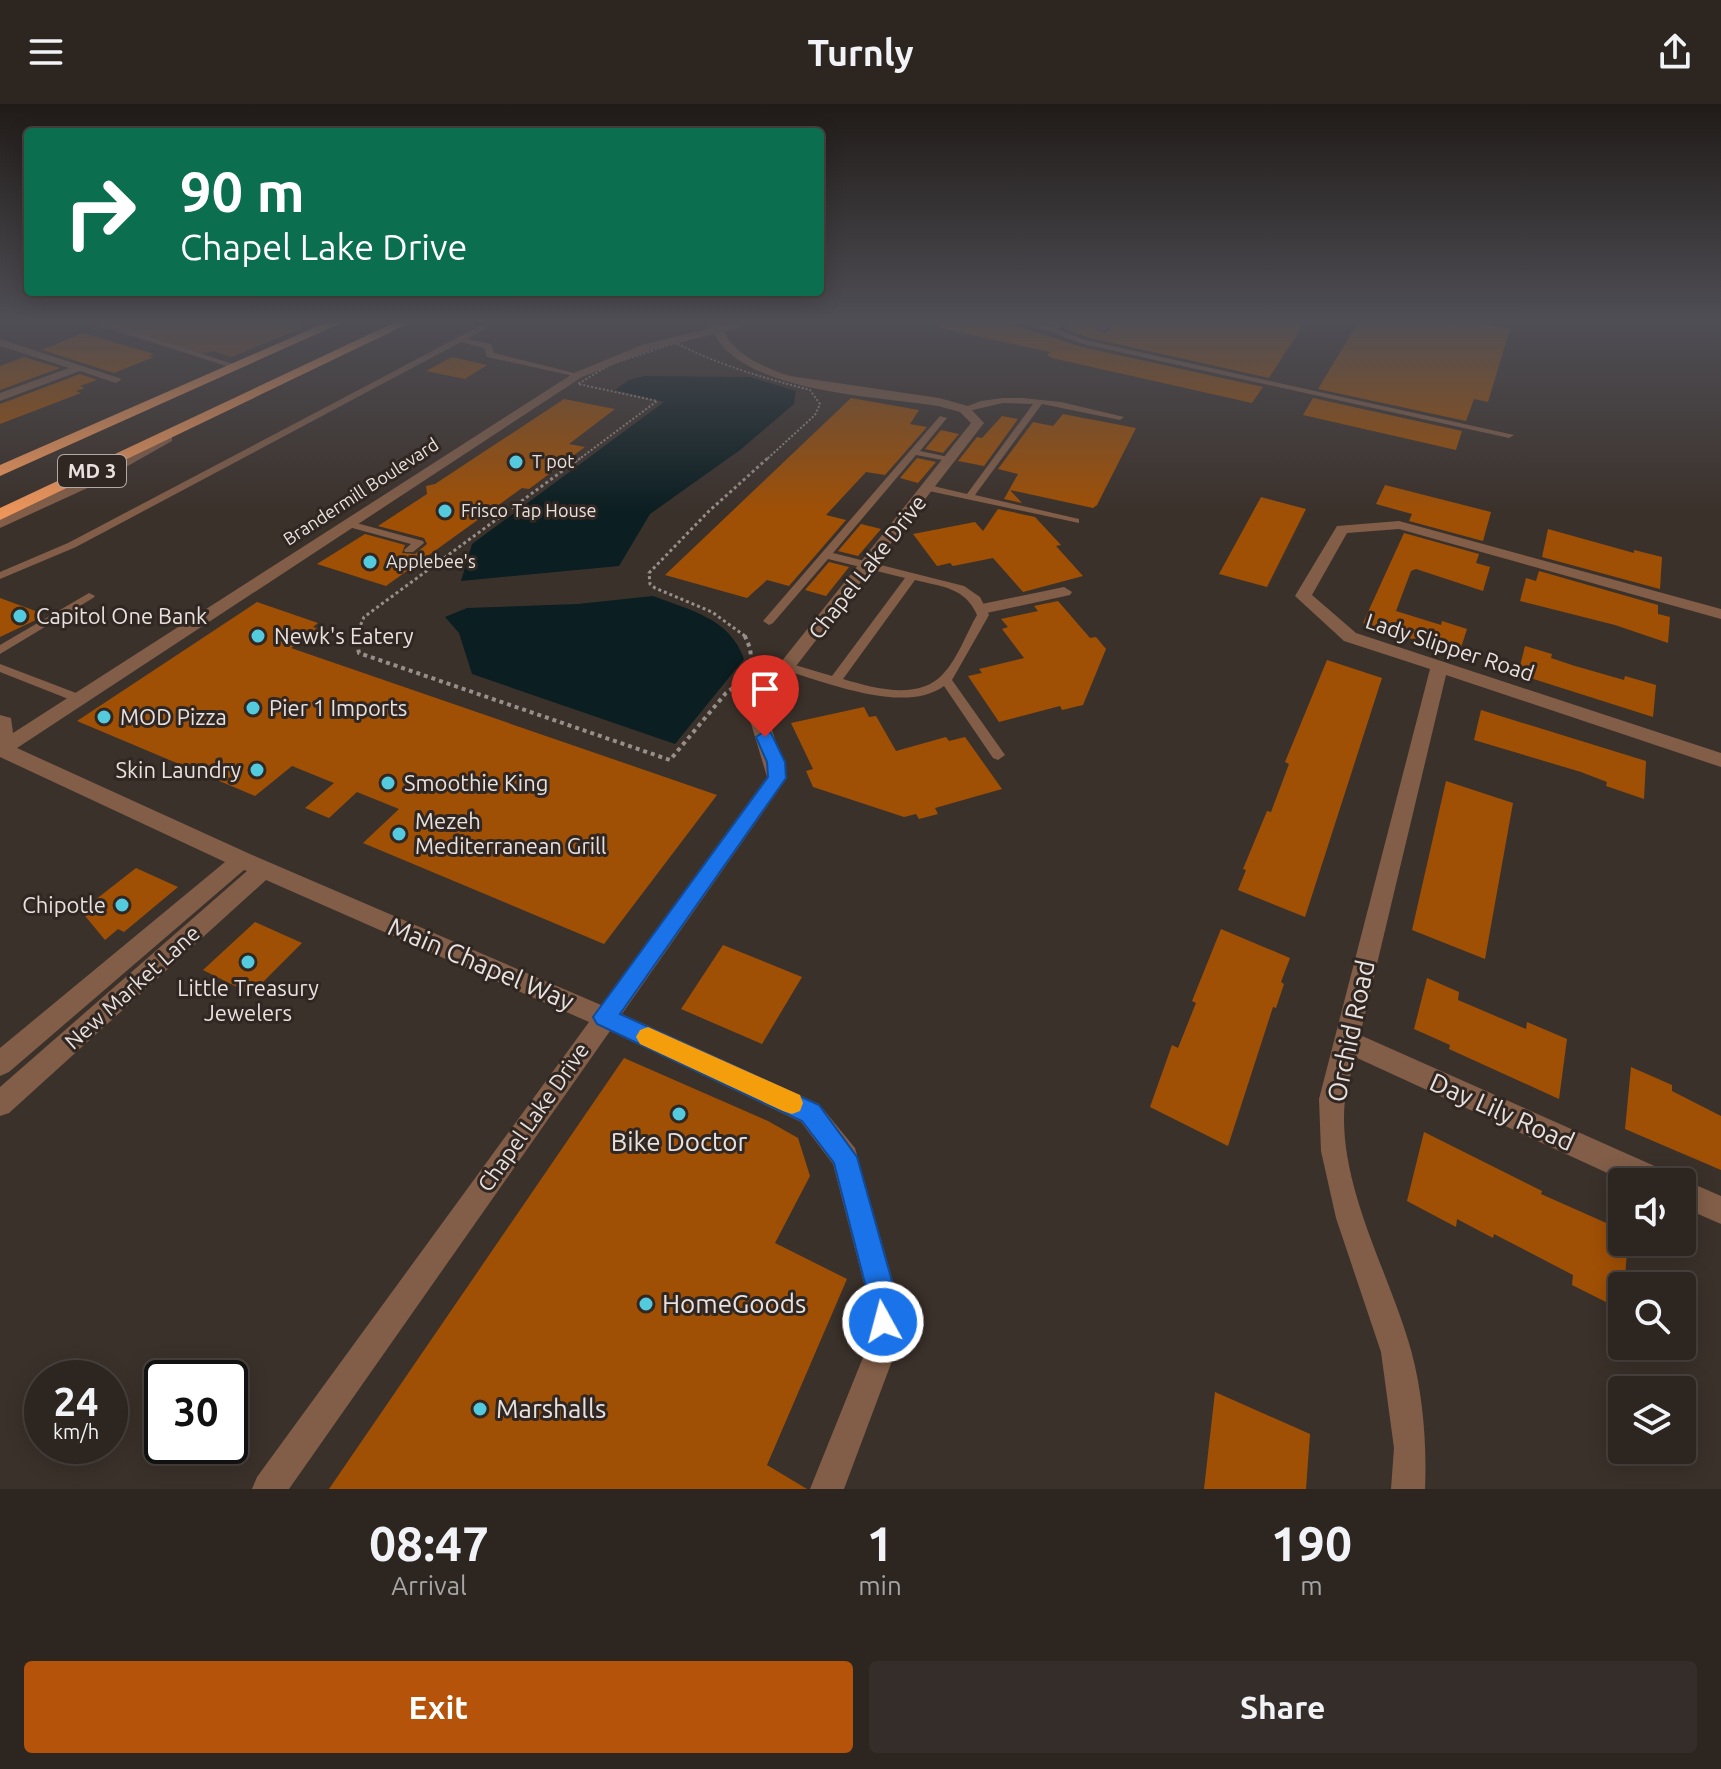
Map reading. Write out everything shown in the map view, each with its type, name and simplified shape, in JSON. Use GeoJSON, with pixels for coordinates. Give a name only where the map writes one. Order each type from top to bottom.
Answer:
{"type":"FeatureCollection","features":[{"type":"Feature","properties":{"kind":"highway","name":"MD 3"},"geometry":{"type":"LineString","coordinates":[[0,474],[200,384]]}},
{"type":"Feature","properties":{"kind":"highway","name":"MD 3"},"geometry":{"type":"LineString","coordinates":[[0,515],[277,384]]}},
{"type":"Feature","properties":{"kind":"street"},"geometry":{"type":"LineString","coordinates":[[0,397],[36,384]]}},
{"type":"Feature","properties":{"kind":"street","name":"Brandermill Boulevard"},"geometry":{"type":"LineString","coordinates":[[1,749],[565,384]]}},
{"type":"Feature","properties":{"kind":"street"},"geometry":{"type":"LineString","coordinates":[[824,384],[904,394],[953,413]]}},
{"type":"Feature","properties":{"kind":"street","name":"Chapel Lake Drive"},"geometry":{"type":"LineString","coordinates":[[269,1489],[777,778],[776,762],[756,715],[760,700],[978,423],[953,413]]}},
{"type":"Feature","properties":{"kind":"street"},"geometry":{"type":"LineString","coordinates":[[0,524],[89,482],[185,428]]}},
{"type":"Feature","properties":{"kind":"street","name":"Lady Slipper Road"},"geometry":{"type":"LineString","coordinates":[[1721,614],[1399,525],[1342,529],[1303,596],[1350,637],[1721,760]]}},
{"type":"Feature","properties":{"kind":"street"},"geometry":{"type":"LineString","coordinates":[[982,609],[1064,592]]}},
{"type":"Feature","properties":{"kind":"street","name":"Orchid Road"},"geometry":{"type":"LineString","coordinates":[[1408,1489],[1410,1448],[1396,1352],[1350,1218],[1334,1151],[1332,1099],[1439,667]]}},
{"type":"Feature","properties":{"kind":"street"},"geometry":{"type":"LineString","coordinates":[[0,721],[4,722],[1,749]]}},
{"type":"Feature","properties":{"kind":"street","name":"Main Chapel Way"},"geometry":{"type":"LineString","coordinates":[[1,749],[253,864],[604,1017],[810,1113],[845,1157],[883,1299],[883,1345],[827,1489]]}},
{"type":"Feature","properties":{"kind":"street","name":"New Market Lane"},"geometry":{"type":"LineString","coordinates":[[0,1064],[253,864]]}},
{"type":"Feature","properties":{"kind":"street","name":"New Market Lane"},"geometry":{"type":"LineString","coordinates":[[0,1104],[253,864]]}},
{"type":"Feature","properties":{"kind":"street","name":"Day Lily Road"},"geometry":{"type":"LineString","coordinates":[[1346,1041],[1627,1168]]}},
{"type":"Feature","properties":{"kind":"street"},"geometry":{"type":"LineString","coordinates":[[1696,1199],[1721,1210]]}},
{"type":"Feature","properties":{"kind":"lane"},"geometry":{"type":"LineString","coordinates":[[0,576],[72,545],[374,384]]}},
{"type":"Feature","properties":{"kind":"lane"},"geometry":{"type":"LineString","coordinates":[[1274,384],[1509,435]]}},
{"type":"Feature","properties":{"kind":"lane"},"geometry":{"type":"LineString","coordinates":[[769,621],[914,452],[953,413],[1002,398],[1120,417]]}},
{"type":"Feature","properties":{"kind":"lane"},"geometry":{"type":"LineString","coordinates":[[969,497],[1039,402]]}},
{"type":"Feature","properties":{"kind":"lane"},"geometry":{"type":"LineString","coordinates":[[914,452],[950,460]]}},
{"type":"Feature","properties":{"kind":"lane"},"geometry":{"type":"LineString","coordinates":[[929,488],[1075,521]]}},
{"type":"Feature","properties":{"kind":"lane"},"geometry":{"type":"LineString","coordinates":[[349,524],[419,543],[409,550]]}},
{"type":"Feature","properties":{"kind":"lane"},"geometry":{"type":"LineString","coordinates":[[788,667],[887,693],[912,695],[932,691],[946,680],[983,615],[976,599],[960,588],[827,555]]}},
{"type":"Feature","properties":{"kind":"lane"},"geometry":{"type":"LineString","coordinates":[[836,680],[912,576]]}},
{"type":"Feature","properties":{"kind":"lane"},"geometry":{"type":"LineString","coordinates":[[0,650],[89,596]]}},
{"type":"Feature","properties":{"kind":"lane"},"geometry":{"type":"LineString","coordinates":[[0,668],[80,699]]}},
{"type":"Feature","properties":{"kind":"lane"},"geometry":{"type":"LineString","coordinates":[[946,680],[998,755]]}},
{"type":"Feature","properties":{"kind":"path"},"geometry":{"type":"LineString","coordinates":[[579,384],[657,401],[364,617],[355,633],[359,653],[670,760],[726,693],[753,673],[752,657],[745,635],[724,619],[673,594],[660,592],[650,584],[649,573],[709,511],[815,415],[820,404],[810,390],[785,384]]}},
{"type":"Feature","properties":{"kind":"water"},"geometry":{"type":"Polygon","coordinates":[[[624,384],[772,384],[796,391],[794,404],[740,450],[650,514],[619,566],[461,581],[472,544],[664,402],[615,390],[624,384]]]}},
{"type":"Feature","properties":{"kind":"water"},"geometry":{"type":"Polygon","coordinates":[[[653,596],[694,611],[719,625],[738,645],[744,659],[675,744],[472,674],[459,633],[445,617],[467,608],[578,604],[653,596]]]}},
{"type":"Feature","properties":{"kind":"building"},"geometry":{"type":"Polygon","coordinates":[[[0,384],[17,384],[0,390],[0,384]]]}},
{"type":"Feature","properties":{"kind":"building"},"geometry":{"type":"Polygon","coordinates":[[[54,384],[87,384],[80,386],[85,388],[76,391],[81,393],[0,424],[0,404],[54,384]]]}},
{"type":"Feature","properties":{"kind":"building"},"geometry":{"type":"Polygon","coordinates":[[[1166,384],[1248,384],[1263,387],[1252,403],[1166,384]]]}},
{"type":"Feature","properties":{"kind":"building"},"geometry":{"type":"Polygon","coordinates":[[[1321,384],[1494,384],[1488,402],[1474,399],[1466,421],[1318,389],[1321,384]]]}},
{"type":"Feature","properties":{"kind":"building"},"geometry":{"type":"Polygon","coordinates":[[[851,398],[919,410],[910,424],[927,427],[885,475],[866,472],[826,515],[846,520],[789,586],[767,580],[747,598],[665,575],[851,398]]]}},
{"type":"Feature","properties":{"kind":"building"},"geometry":{"type":"Polygon","coordinates":[[[1313,398],[1462,431],[1456,450],[1303,415],[1313,398]]]}},
{"type":"Feature","properties":{"kind":"building"},"geometry":{"type":"Polygon","coordinates":[[[564,399],[615,409],[569,444],[585,447],[529,489],[522,488],[386,586],[317,564],[365,534],[405,545],[402,553],[415,554],[427,544],[424,538],[378,526],[427,494],[426,486],[435,484],[564,399]]]}},
{"type":"Feature","properties":{"kind":"building"},"geometry":{"type":"Polygon","coordinates":[[[1063,414],[1136,428],[1097,505],[1093,508],[1010,490],[1022,503],[1004,499],[1018,474],[998,469],[1033,422],[1053,426],[1063,414]]]}},
{"type":"Feature","properties":{"kind":"building"},"geometry":{"type":"Polygon","coordinates":[[[1002,416],[1018,419],[984,466],[958,461],[977,437],[982,438],[1002,416]]]}},
{"type":"Feature","properties":{"kind":"building"},"geometry":{"type":"Polygon","coordinates":[[[941,430],[959,434],[943,453],[925,449],[941,430]]]}},
{"type":"Feature","properties":{"kind":"building"},"geometry":{"type":"Polygon","coordinates":[[[917,458],[936,462],[918,483],[900,478],[917,458]]]}},
{"type":"Feature","properties":{"kind":"building"},"geometry":{"type":"Polygon","coordinates":[[[1385,485],[1491,512],[1483,541],[1409,521],[1412,514],[1376,504],[1385,485]]]}},
{"type":"Feature","properties":{"kind":"building"},"geometry":{"type":"Polygon","coordinates":[[[1261,497],[1306,509],[1267,587],[1219,574],[1261,497]]]}},
{"type":"Feature","properties":{"kind":"building"},"geometry":{"type":"Polygon","coordinates":[[[998,509],[1035,517],[1061,545],[1056,546],[1083,576],[1023,592],[993,558],[937,566],[913,534],[975,522],[983,531],[998,509]]]}},
{"type":"Feature","properties":{"kind":"building"},"geometry":{"type":"Polygon","coordinates":[[[861,524],[881,529],[858,556],[838,551],[861,524]]]}},
{"type":"Feature","properties":{"kind":"building"},"geometry":{"type":"Polygon","coordinates":[[[1548,529],[1634,553],[1634,550],[1662,557],[1660,589],[1542,557],[1548,529]]]}},
{"type":"Feature","properties":{"kind":"building"},"geometry":{"type":"Polygon","coordinates":[[[1404,533],[1479,554],[1476,563],[1490,567],[1483,591],[1416,569],[1411,571],[1396,611],[1441,625],[1442,621],[1467,629],[1459,654],[1363,623],[1404,533]]]}},
{"type":"Feature","properties":{"kind":"building"},"geometry":{"type":"Polygon","coordinates":[[[829,562],[849,567],[826,596],[805,590],[829,562]]]}},
{"type":"Feature","properties":{"kind":"building"},"geometry":{"type":"Polygon","coordinates":[[[1539,571],[1658,605],[1658,614],[1670,617],[1668,643],[1615,625],[1520,601],[1526,578],[1536,581],[1539,571]]]}},
{"type":"Feature","properties":{"kind":"building","name":"Capitol One Bank"},"geometry":{"type":"Polygon","coordinates":[[[0,598],[41,613],[37,615],[42,617],[0,637],[0,598]]]}},
{"type":"Feature","properties":{"kind":"building"},"geometry":{"type":"Polygon","coordinates":[[[1058,601],[1090,638],[1096,637],[1106,649],[1083,705],[1062,710],[1060,706],[999,722],[968,676],[982,673],[979,669],[1024,658],[1002,629],[1008,627],[1001,619],[1038,611],[1034,606],[1058,601]]]}},
{"type":"Feature","properties":{"kind":"building"},"geometry":{"type":"Polygon","coordinates":[[[257,602],[318,623],[313,627],[318,629],[291,648],[717,795],[604,944],[363,843],[399,809],[357,792],[329,818],[305,808],[334,783],[292,766],[255,796],[77,721],[257,602]]]}},
{"type":"Feature","properties":{"kind":"building"},"geometry":{"type":"Polygon","coordinates":[[[1525,646],[1552,654],[1551,658],[1575,666],[1624,680],[1625,676],[1656,685],[1653,717],[1518,674],[1525,646]]]}},
{"type":"Feature","properties":{"kind":"building"},"geometry":{"type":"Polygon","coordinates":[[[1327,660],[1382,678],[1305,917],[1238,890],[1246,870],[1243,869],[1267,811],[1271,812],[1289,764],[1285,762],[1327,660]]]}},
{"type":"Feature","properties":{"kind":"building"},"geometry":{"type":"Polygon","coordinates":[[[864,707],[869,717],[876,716],[896,751],[946,737],[949,741],[965,737],[1002,789],[935,808],[938,814],[919,819],[916,814],[904,817],[813,787],[806,771],[813,769],[791,723],[864,707]]]}},
{"type":"Feature","properties":{"kind":"building"},"geometry":{"type":"Polygon","coordinates":[[[1481,710],[1646,761],[1644,799],[1606,786],[1607,782],[1581,772],[1474,740],[1481,710]]]}},
{"type":"Feature","properties":{"kind":"building"},"geometry":{"type":"Polygon","coordinates":[[[1446,781],[1513,803],[1485,959],[1412,930],[1446,781]]]}},
{"type":"Feature","properties":{"kind":"building","name":"Chipotle"},"geometry":{"type":"Polygon","coordinates":[[[136,868],[178,887],[124,932],[118,929],[105,940],[81,911],[136,868]]]}},
{"type":"Feature","properties":{"kind":"building","name":"Little Treasury Jewelers"},"geometry":{"type":"Polygon","coordinates":[[[255,922],[302,943],[251,994],[203,970],[255,922]]]}},
{"type":"Feature","properties":{"kind":"building"},"geometry":{"type":"Polygon","coordinates":[[[1221,929],[1290,958],[1281,982],[1284,984],[1276,1008],[1273,1007],[1228,1146],[1150,1107],[1172,1045],[1178,1048],[1196,1003],[1192,1001],[1221,929]]]}},
{"type":"Feature","properties":{"kind":"building"},"geometry":{"type":"Polygon","coordinates":[[[723,945],[802,977],[762,1044],[681,1009],[723,945]]]}},
{"type":"Feature","properties":{"kind":"building"},"geometry":{"type":"Polygon","coordinates":[[[1427,978],[1459,992],[1458,1000],[1526,1029],[1527,1022],[1567,1039],[1559,1099],[1449,1049],[1450,1045],[1414,1029],[1427,978]]]}},
{"type":"Feature","properties":{"kind":"building"},"geometry":{"type":"Polygon","coordinates":[[[624,1058],[768,1121],[798,1138],[810,1176],[775,1243],[847,1279],[767,1465],[807,1489],[329,1489],[624,1058]]]}},
{"type":"Feature","properties":{"kind":"building"},"geometry":{"type":"Polygon","coordinates":[[[1631,1067],[1672,1085],[1672,1091],[1721,1116],[1721,1170],[1625,1129],[1631,1067]]]}},
{"type":"Feature","properties":{"kind":"building"},"geometry":{"type":"Polygon","coordinates":[[[1424,1132],[1542,1191],[1541,1194],[1608,1224],[1608,1256],[1627,1256],[1625,1272],[1608,1272],[1608,1303],[1572,1285],[1573,1275],[1494,1234],[1493,1238],[1457,1219],[1456,1227],[1407,1201],[1424,1132]]]}},
{"type":"Feature","properties":{"kind":"building"},"geometry":{"type":"Polygon","coordinates":[[[1215,1392],[1310,1434],[1306,1489],[1204,1489],[1215,1392]]]}},
{"type":"Feature","properties":{"kind":"slow traffic"},"geometry":{"type":"LineString","coordinates":[[648,1037],[792,1103]]}},
{"type":"Feature","properties":{"kind":"place","name":"T pot"},"geometry":{"type":"Point","coordinates":[516,462]}},
{"type":"Feature","properties":{"kind":"place","name":"Frisco Tap House"},"geometry":{"type":"Point","coordinates":[445,511]}},
{"type":"Feature","properties":{"kind":"place","name":"Applebee's"},"geometry":{"type":"Point","coordinates":[370,562]}},
{"type":"Feature","properties":{"kind":"place","name":"Capitol One Bank"},"geometry":{"type":"Point","coordinates":[20,616]}},
{"type":"Feature","properties":{"kind":"place","name":"Newk's Eatery"},"geometry":{"type":"Point","coordinates":[258,636]}},
{"type":"Feature","properties":{"kind":"place","name":"Pier 1 Imports"},"geometry":{"type":"Point","coordinates":[253,708]}},
{"type":"Feature","properties":{"kind":"place","name":"MOD Pizza"},"geometry":{"type":"Point","coordinates":[104,717]}},
{"type":"Feature","properties":{"kind":"place","name":"Skin Laundry"},"geometry":{"type":"Point","coordinates":[257,770]}},
{"type":"Feature","properties":{"kind":"place","name":"Smoothie King"},"geometry":{"type":"Point","coordinates":[388,783]}},
{"type":"Feature","properties":{"kind":"place","name":"Mezeh Mediterranean Grill"},"geometry":{"type":"Point","coordinates":[399,834]}},
{"type":"Feature","properties":{"kind":"place","name":"Chipotle"},"geometry":{"type":"Point","coordinates":[122,905]}},
{"type":"Feature","properties":{"kind":"place","name":"Little Treasury Jewelers"},"geometry":{"type":"Point","coordinates":[248,962]}},
{"type":"Feature","properties":{"kind":"place","name":"Bike Doctor"},"geometry":{"type":"Point","coordinates":[679,1114]}},
{"type":"Feature","properties":{"kind":"place","name":"HomeGoods"},"geometry":{"type":"Point","coordinates":[646,1304]}},
{"type":"Feature","properties":{"kind":"place","name":"Marshalls"},"geometry":{"type":"Point","coordinates":[480,1409]}},
{"type":"Feature","properties":{"kind":"route"},"geometry":{"type":"LineString","coordinates":[[765,737],[776,762],[777,778],[604,1017],[810,1113],[845,1157],[883,1299],[883,1322]]}}]}
